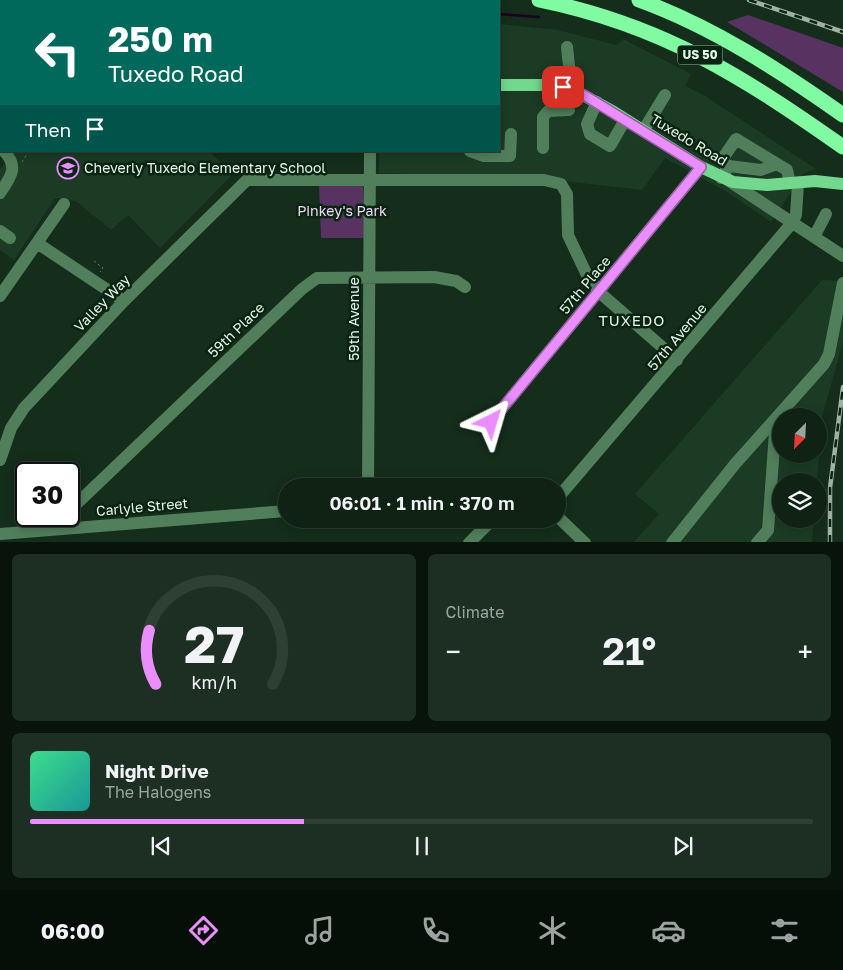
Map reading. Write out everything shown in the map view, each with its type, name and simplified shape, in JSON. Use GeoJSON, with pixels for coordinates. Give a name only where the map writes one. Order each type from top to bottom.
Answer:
{"type":"FeatureCollection","features":[{"type":"Feature","properties":{"kind":"highway","name":"US 50"},"geometry":{"type":"LineString","coordinates":[[539,0],[610,18],[654,33],[695,52],[754,86],[843,147]]}},
{"type":"Feature","properties":{"kind":"highway","name":"US 50"},"geometry":{"type":"LineString","coordinates":[[639,0],[688,20],[729,41],[788,77],[843,115]]}},
{"type":"Feature","properties":{"kind":"main road","name":"Tuxedo Road"},"geometry":{"type":"LineString","coordinates":[[500,85],[563,87],[597,102],[701,167],[724,178],[756,185],[816,181],[843,184]]}},
{"type":"Feature","properties":{"kind":"street"},"geometry":{"type":"LineString","coordinates":[[563,87],[569,66],[567,47]]}},
{"type":"Feature","properties":{"kind":"street"},"geometry":{"type":"LineString","coordinates":[[643,131],[665,95]]}},
{"type":"Feature","properties":{"kind":"street"},"geometry":{"type":"LineString","coordinates":[[597,102],[587,124],[590,134],[610,146],[625,120]]}},
{"type":"Feature","properties":{"kind":"street"},"geometry":{"type":"LineString","coordinates":[[543,148],[543,117],[548,111],[569,110]]}},
{"type":"Feature","properties":{"kind":"street"},"geometry":{"type":"LineString","coordinates":[[473,152],[484,156],[510,156],[511,134]]}},
{"type":"Feature","properties":{"kind":"street"},"geometry":{"type":"LineString","coordinates":[[777,164],[761,170],[729,166],[721,161],[736,139],[787,170],[794,183]]}},
{"type":"Feature","properties":{"kind":"street"},"geometry":{"type":"LineString","coordinates":[[0,193],[12,176],[14,168],[10,158],[3,152]]}},
{"type":"Feature","properties":{"kind":"street","name":"59th Avenue"},"geometry":{"type":"LineString","coordinates":[[368,478],[370,152]]}},
{"type":"Feature","properties":{"kind":"street"},"geometry":{"type":"LineString","coordinates":[[724,178],[729,166]]}},
{"type":"Feature","properties":{"kind":"street","name":"57th Place"},"geometry":{"type":"LineString","coordinates":[[491,422],[701,167]]}},
{"type":"Feature","properties":{"kind":"street","name":"Tuxedo Road"},"geometry":{"type":"LineString","coordinates":[[724,178],[843,256]]}},
{"type":"Feature","properties":{"kind":"street","name":"Valley Way"},"geometry":{"type":"LineString","coordinates":[[0,460],[8,435],[20,413],[124,301],[246,180],[370,181]]}},
{"type":"Feature","properties":{"kind":"street"},"geometry":{"type":"LineString","coordinates":[[370,181],[544,180],[560,184],[567,194],[566,216],[571,244],[582,267],[599,292],[677,360]]}},
{"type":"Feature","properties":{"kind":"street","name":"57th Avenue"},"geometry":{"type":"LineString","coordinates":[[566,488],[792,223],[796,215],[794,183]]}},
{"type":"Feature","properties":{"kind":"street"},"geometry":{"type":"LineString","coordinates":[[0,296],[64,204]]}},
{"type":"Feature","properties":{"kind":"street"},"geometry":{"type":"LineString","coordinates":[[814,237],[826,214]]}},
{"type":"Feature","properties":{"kind":"street"},"geometry":{"type":"LineString","coordinates":[[37,243],[124,301]]}},
{"type":"Feature","properties":{"kind":"street","name":"59th Place"},"geometry":{"type":"LineString","coordinates":[[80,500],[308,283],[324,276],[434,277],[456,281],[465,287]]}},
{"type":"Feature","properties":{"kind":"street"},"geometry":{"type":"LineString","coordinates":[[785,408],[821,368],[827,358],[843,282]]}},
{"type":"Feature","properties":{"kind":"street"},"geometry":{"type":"LineString","coordinates":[[672,542],[772,423]]}},
{"type":"Feature","properties":{"kind":"street"},"geometry":{"type":"LineString","coordinates":[[757,542],[768,530],[773,463]]}},
{"type":"Feature","properties":{"kind":"street","name":"Carlyle Street"},"geometry":{"type":"LineString","coordinates":[[80,521],[278,511]]}},
{"type":"Feature","properties":{"kind":"street"},"geometry":{"type":"LineString","coordinates":[[566,524],[585,542]]}},
{"type":"Feature","properties":{"kind":"street","name":"Carlyle Street"},"geometry":{"type":"LineString","coordinates":[[0,534],[39,527]]}},
{"type":"Feature","properties":{"kind":"street"},"geometry":{"type":"LineString","coordinates":[[469,542],[484,528]]}},
{"type":"Feature","properties":{"kind":"path"},"geometry":{"type":"LineString","coordinates":[[20,165],[27,154]]}},
{"type":"Feature","properties":{"kind":"path"},"geometry":{"type":"LineString","coordinates":[[94,260],[103,268],[100,273]]}},
{"type":"Feature","properties":{"kind":"shaded area"},"geometry":{"type":"Polygon","coordinates":[[[500,24],[558,30],[617,45],[623,39],[691,74],[685,86],[702,94],[816,169],[804,173],[771,222],[727,192],[665,158],[642,190],[555,180],[379,173],[379,152],[500,152],[500,24]]]}},
{"type":"Feature","properties":{"kind":"shaded area"},"geometry":{"type":"Polygon","coordinates":[[[11,152],[210,152],[233,174],[160,248],[128,215],[111,230],[76,201],[55,198],[14,260],[0,250],[0,169],[11,152]]]}},
{"type":"Feature","properties":{"kind":"shaded area"},"geometry":{"type":"Polygon","coordinates":[[[822,280],[843,281],[843,342],[825,408],[772,408],[772,463],[818,463],[818,473],[772,473],[772,528],[813,528],[812,542],[634,542],[659,514],[635,494],[822,280]]]}},
{"type":"Feature","properties":{"kind":"green space"},"geometry":{"type":"Polygon","coordinates":[[[748,15],[843,48],[843,92],[727,22],[748,15]]]}},
{"type":"Feature","properties":{"kind":"green space","name":"Pinkey's Park"},"geometry":{"type":"Polygon","coordinates":[[[319,185],[363,185],[365,238],[321,238],[319,185]]]}},
{"type":"Feature","properties":{"kind":"waterway"},"geometry":{"type":"LineString","coordinates":[[500,14],[539,17]]}},
{"type":"Feature","properties":{"kind":"railway"},"geometry":{"type":"LineString","coordinates":[[749,0],[843,32]]}},
{"type":"Feature","properties":{"kind":"railway"},"geometry":{"type":"LineString","coordinates":[[830,542],[830,488],[843,387]]}},
{"type":"Feature","properties":{"kind":"place","name":"Cheverly Tuxedo Elementary School"},"geometry":{"type":"Point","coordinates":[68,168]}},
{"type":"Feature","properties":{"kind":"district","name":"TUXEDO"},"geometry":{"type":"Point","coordinates":[632,321]}},
{"type":"Feature","properties":{"kind":"route"},"geometry":{"type":"LineString","coordinates":[[491,422],[701,167],[614,112],[572,89],[563,87]]}}]}
